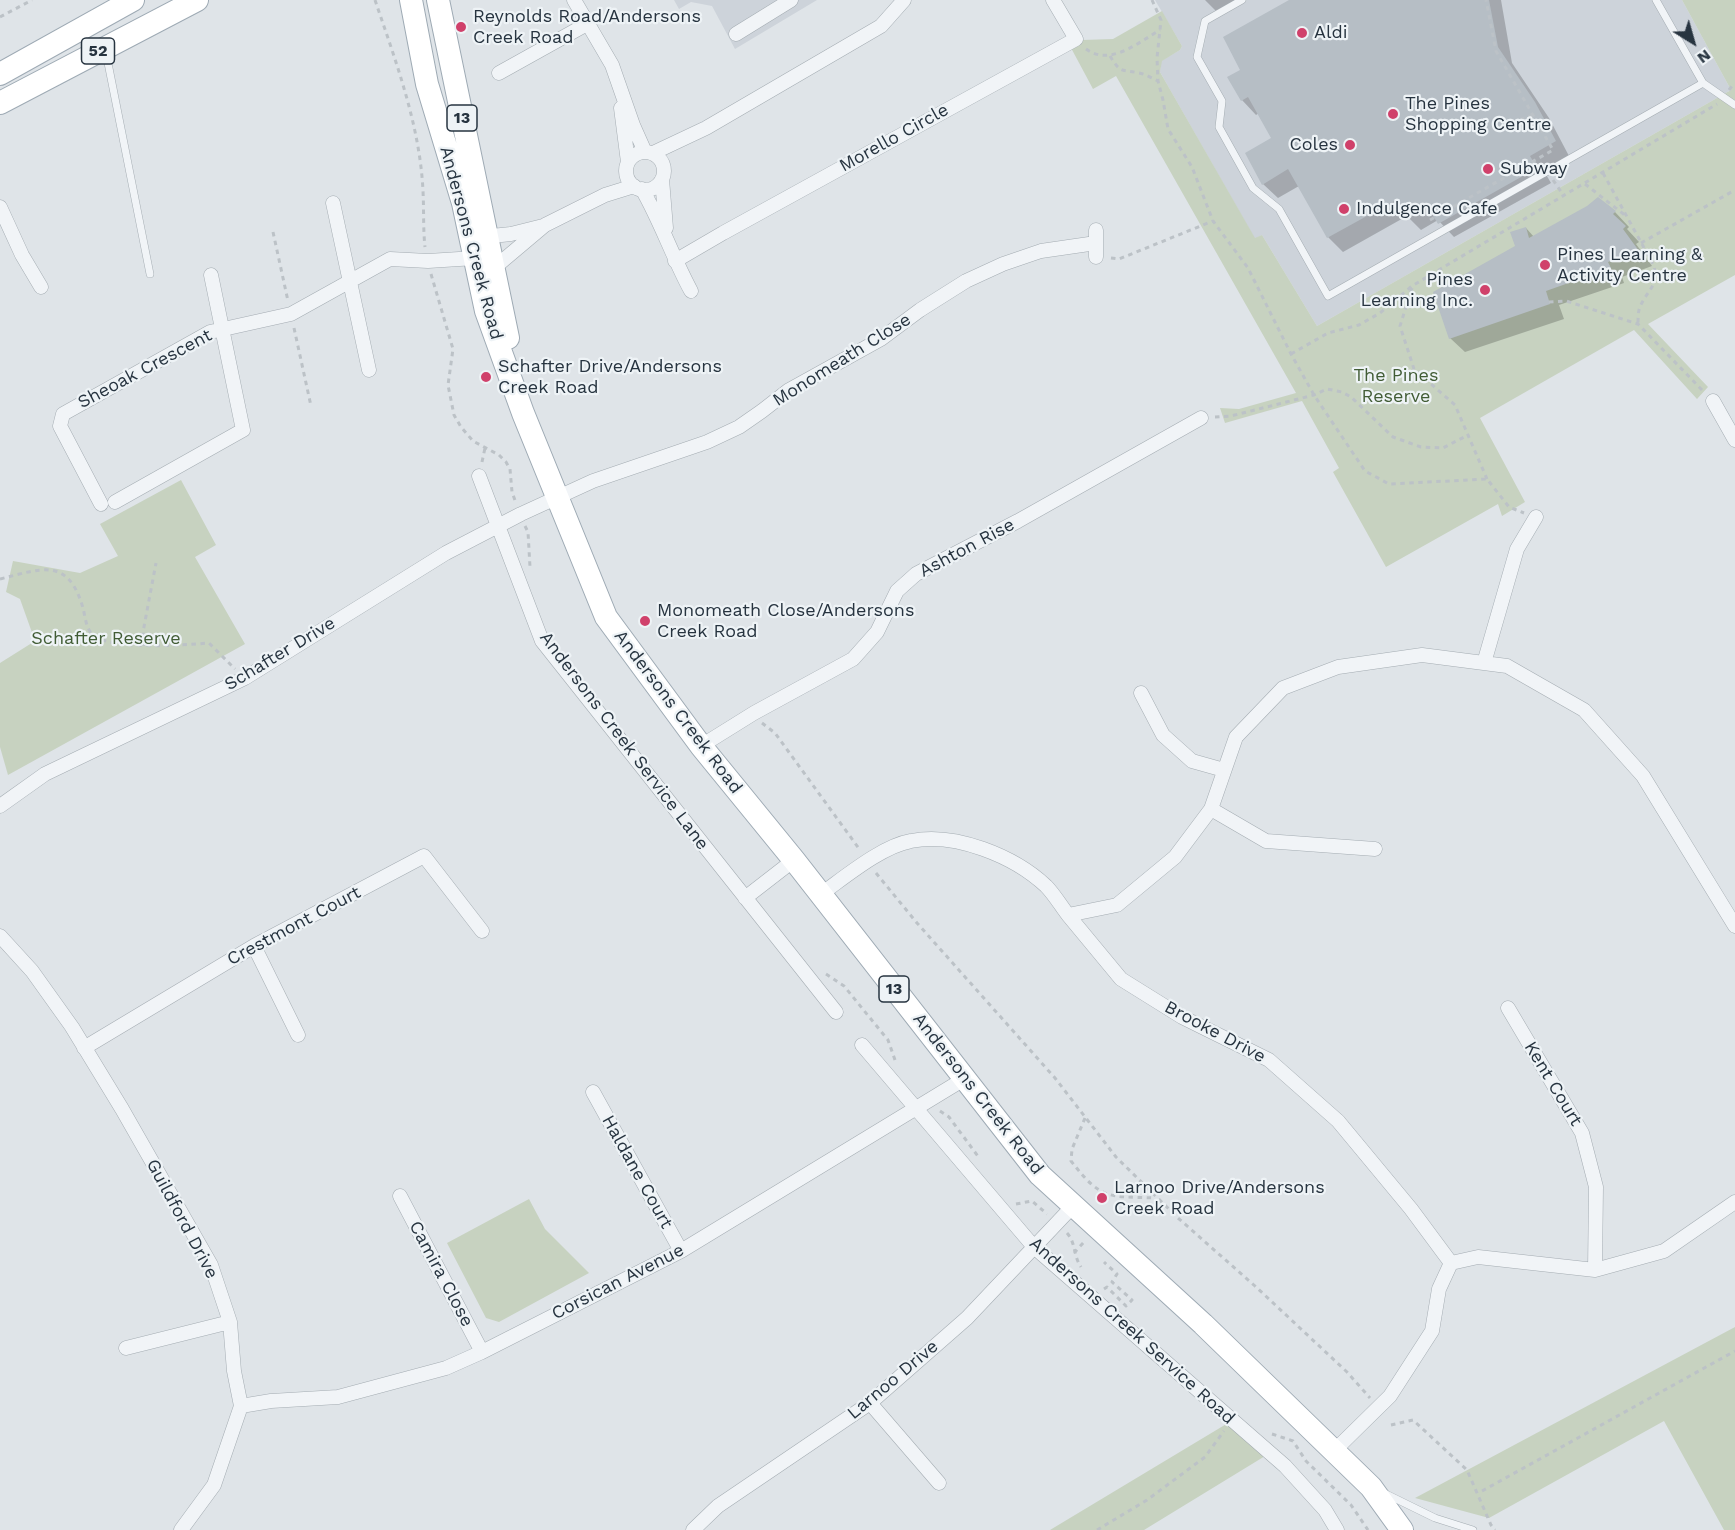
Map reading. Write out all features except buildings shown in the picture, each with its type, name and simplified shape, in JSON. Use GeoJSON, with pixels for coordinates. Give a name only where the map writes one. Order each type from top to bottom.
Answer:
{"type":"FeatureCollection","features":[{"type":"Feature","properties":{"kind":"main road","name":"52"},"geometry":{"type":"LineString","coordinates":[[0,74],[133,0]]}},
{"type":"Feature","properties":{"kind":"main road","name":"52"},"geometry":{"type":"LineString","coordinates":[[0,103],[197,0]]}},
{"type":"Feature","properties":{"kind":"main road","name":"Andersons Creek Road"},"geometry":{"type":"LineString","coordinates":[[411,0],[427,84],[481,255]]}},
{"type":"Feature","properties":{"kind":"main road","name":"Andersons Creek Road"},"geometry":{"type":"LineString","coordinates":[[438,0],[481,255],[486,311],[523,413],[606,617],[700,746],[794,860],[1040,1175],[1203,1324],[1371,1487],[1402,1530]]}},
{"type":"Feature","properties":{"kind":"street"},"geometry":{"type":"LineString","coordinates":[[574,0],[612,64],[633,125],[649,152],[660,159],[667,239]]}},
{"type":"Feature","properties":{"kind":"street"},"geometry":{"type":"LineString","coordinates":[[736,34],[791,0]]}},
{"type":"Feature","properties":{"kind":"street"},"geometry":{"type":"LineString","coordinates":[[605,195],[635,155],[649,152],[706,128],[881,26],[904,0]]}},
{"type":"Feature","properties":{"kind":"street"},"geometry":{"type":"LineString","coordinates":[[1053,0],[1076,39]]}},
{"type":"Feature","properties":{"kind":"street"},"geometry":{"type":"LineString","coordinates":[[499,73],[587,24]]}},
{"type":"Feature","properties":{"kind":"street","name":"Morello Circle"},"geometry":{"type":"LineString","coordinates":[[675,261],[1076,39]]}},
{"type":"Feature","properties":{"kind":"street"},"geometry":{"type":"LineString","coordinates":[[621,88],[627,168],[667,239],[675,261],[691,291]]}},
{"type":"Feature","properties":{"kind":"street"},"geometry":{"type":"LineString","coordinates":[[481,255],[605,195],[638,188],[654,188],[672,156],[706,128]]}},
{"type":"Feature","properties":{"kind":"street"},"geometry":{"type":"LineString","coordinates":[[333,202],[369,370]]}},
{"type":"Feature","properties":{"kind":"street"},"geometry":{"type":"LineString","coordinates":[[0,207],[22,255],[41,287]]}},
{"type":"Feature","properties":{"kind":"street"},"geometry":{"type":"LineString","coordinates":[[481,255],[511,234],[545,225]]}},
{"type":"Feature","properties":{"kind":"street","name":"Monomeath Close"},"geometry":{"type":"LineString","coordinates":[[556,496],[706,442],[739,427],[789,390],[821,370],[881,339],[920,310],[966,281],[1003,264],[1041,251],[1096,247]]}},
{"type":"Feature","properties":{"kind":"street","name":"Sheoak Crescent"},"geometry":{"type":"LineString","coordinates":[[100,504],[60,426],[63,414],[210,332],[291,315],[390,259],[428,261],[481,255]]}},
{"type":"Feature","properties":{"kind":"street","name":"Sheoak Crescent"},"geometry":{"type":"LineString","coordinates":[[116,502],[243,430],[211,275]]}},
{"type":"Feature","properties":{"kind":"street"},"geometry":{"type":"LineString","coordinates":[[1713,401],[1735,440]]}},
{"type":"Feature","properties":{"kind":"street","name":"Ashton Rise"},"geometry":{"type":"LineString","coordinates":[[700,746],[853,658],[877,632],[897,591],[916,574],[1018,521],[1202,417]]}},
{"type":"Feature","properties":{"kind":"street","name":"Andersons Creek Service Lane"},"geometry":{"type":"LineString","coordinates":[[479,476],[542,641],[836,1012]]}},
{"type":"Feature","properties":{"kind":"street","name":"Schafter Drive"},"geometry":{"type":"LineString","coordinates":[[0,806],[45,774],[245,678],[446,553],[556,496]]}},
{"type":"Feature","properties":{"kind":"street"},"geometry":{"type":"LineString","coordinates":[[1484,663],[1516,549],[1536,517]]}},
{"type":"Feature","properties":{"kind":"street"},"geometry":{"type":"LineString","coordinates":[[1068,915],[1117,905],[1175,857],[1211,809],[1236,737],[1283,688],[1338,667],[1422,655],[1507,666],[1584,710],[1642,777],[1735,926]]}},
{"type":"Feature","properties":{"kind":"street"},"geometry":{"type":"LineString","coordinates":[[1141,693],[1163,735],[1192,761],[1224,770]]}},
{"type":"Feature","properties":{"kind":"street"},"geometry":{"type":"LineString","coordinates":[[1211,809],[1266,841],[1375,849]]}},
{"type":"Feature","properties":{"kind":"street","name":"Brooke Drive"},"geometry":{"type":"LineString","coordinates":[[820,894],[873,856],[910,841],[951,840],[1005,857],[1046,886],[1121,979],[1182,1017],[1269,1060],[1338,1121],[1411,1209],[1451,1263]]}},
{"type":"Feature","properties":{"kind":"street","name":"Crestmont Court"},"geometry":{"type":"LineString","coordinates":[[84,1048],[254,945],[424,856],[482,931]]}},
{"type":"Feature","properties":{"kind":"street"},"geometry":{"type":"LineString","coordinates":[[745,898],[794,860]]}},
{"type":"Feature","properties":{"kind":"street","name":"Guildford Drive"},"geometry":{"type":"LineString","coordinates":[[0,936],[32,971],[72,1027],[122,1109],[211,1265],[230,1322],[234,1371],[241,1406]]}},
{"type":"Feature","properties":{"kind":"street"},"geometry":{"type":"LineString","coordinates":[[254,945],[298,1035]]}},
{"type":"Feature","properties":{"kind":"street","name":"Kent Court"},"geometry":{"type":"LineString","coordinates":[[1508,1008],[1582,1133],[1596,1186],[1595,1270]]}},
{"type":"Feature","properties":{"kind":"street","name":"Andersons Creek Service Road"},"geometry":{"type":"LineString","coordinates":[[862,1045],[1034,1246],[1293,1475],[1325,1510],[1337,1530]]}},
{"type":"Feature","properties":{"kind":"street","name":"Corsican Avenue"},"geometry":{"type":"LineString","coordinates":[[241,1406],[270,1401],[338,1397],[446,1368],[482,1352],[681,1251],[964,1079]]}},
{"type":"Feature","properties":{"kind":"street","name":"Haldane Court"},"geometry":{"type":"LineString","coordinates":[[593,1092],[681,1251]]}},
{"type":"Feature","properties":{"kind":"street","name":"Camira Close"},"geometry":{"type":"LineString","coordinates":[[400,1196],[482,1352]]}},
{"type":"Feature","properties":{"kind":"street"},"geometry":{"type":"LineString","coordinates":[[1334,1451],[1390,1396],[1432,1331],[1439,1289],[1451,1263],[1479,1257],[1595,1270],[1664,1251],[1735,1202]]}},
{"type":"Feature","properties":{"kind":"street","name":"Larnoo Drive"},"geometry":{"type":"LineString","coordinates":[[693,1530],[718,1506],[870,1403],[967,1318],[1073,1206]]}},
{"type":"Feature","properties":{"kind":"street"},"geometry":{"type":"LineString","coordinates":[[126,1348],[230,1322]]}},
{"type":"Feature","properties":{"kind":"street"},"geometry":{"type":"LineString","coordinates":[[870,1403],[939,1483]]}},
{"type":"Feature","properties":{"kind":"street"},"geometry":{"type":"LineString","coordinates":[[181,1530],[214,1485],[241,1406]]}},
{"type":"Feature","properties":{"kind":"lane"},"geometry":{"type":"LineString","coordinates":[[1242,0],[1205,21],[1197,57],[1222,101],[1219,127],[1252,188],[1279,209],[1328,296],[1703,83]]}},
{"type":"Feature","properties":{"kind":"lane"},"geometry":{"type":"LineString","coordinates":[[1656,0],[1703,83],[1735,105]]}},
{"type":"Feature","properties":{"kind":"lane"},"geometry":{"type":"LineString","coordinates":[[105,48],[150,274]]}},
{"type":"Feature","properties":{"kind":"lane"},"geometry":{"type":"LineString","coordinates":[[1371,1487],[1435,1518],[1473,1530]]}},
{"type":"Feature","properties":{"kind":"path"},"geometry":{"type":"LineString","coordinates":[[0,16],[32,0]]}},
{"type":"Feature","properties":{"kind":"path"},"geometry":{"type":"LineString","coordinates":[[1152,0],[1161,20],[1157,58],[1158,81],[1168,129],[1192,166],[1213,221],[1248,267],[1314,395],[1365,471],[1389,484],[1486,479]]}},
{"type":"Feature","properties":{"kind":"path"},"geometry":{"type":"LineString","coordinates":[[1430,220],[1553,150],[1496,51],[1486,0]]}},
{"type":"Feature","properties":{"kind":"path"},"geometry":{"type":"LineString","coordinates":[[1076,39],[1094,55],[1110,56],[1160,30]]}},
{"type":"Feature","properties":{"kind":"path"},"geometry":{"type":"LineString","coordinates":[[1110,56],[1115,65],[1124,72],[1139,73],[1158,81]]}},
{"type":"Feature","properties":{"kind":"path"},"geometry":{"type":"LineString","coordinates":[[1291,354],[1328,333],[1359,325],[1380,313],[1412,286],[1715,107],[1732,86],[1735,87]]}},
{"type":"Feature","properties":{"kind":"path"},"geometry":{"type":"LineString","coordinates":[[1520,120],[1533,115]]}},
{"type":"Feature","properties":{"kind":"path"},"geometry":{"type":"LineString","coordinates":[[1603,173],[1654,266],[1656,274],[1655,284],[1640,309],[1638,324]]}},
{"type":"Feature","properties":{"kind":"path"},"geometry":{"type":"LineString","coordinates":[[1586,184],[1627,217]]}},
{"type":"Feature","properties":{"kind":"path"},"geometry":{"type":"LineString","coordinates":[[1479,186],[1482,190]]}},
{"type":"Feature","properties":{"kind":"path"},"geometry":{"type":"LineString","coordinates":[[1641,243],[1735,190]]}},
{"type":"Feature","properties":{"kind":"path"},"geometry":{"type":"LineString","coordinates":[[1096,247],[1119,259],[1213,221]]}},
{"type":"Feature","properties":{"kind":"path"},"geometry":{"type":"LineString","coordinates":[[1516,224],[1518,229]]}},
{"type":"Feature","properties":{"kind":"path"},"geometry":{"type":"LineString","coordinates":[[1412,286],[1400,326],[1414,369],[1455,405],[1486,479],[1509,507],[1536,517]]}},
{"type":"Feature","properties":{"kind":"path"},"geometry":{"type":"LineString","coordinates":[[1550,302],[1566,301],[1638,324],[1713,401]]}},
{"type":"Feature","properties":{"kind":"path"},"geometry":{"type":"LineString","coordinates":[[1202,417],[1231,416],[1314,395],[1327,389],[1342,392],[1351,397],[1393,437],[1421,447],[1443,448],[1468,435]]}},
{"type":"Feature","properties":{"kind":"path"},"geometry":{"type":"LineString","coordinates":[[144,646],[143,632],[156,563]]}},
{"type":"Feature","properties":{"kind":"path"},"geometry":{"type":"LineString","coordinates":[[0,579],[43,568],[55,571],[67,577],[75,586],[92,634],[108,641],[153,647],[209,643],[245,678]]}},
{"type":"Feature","properties":{"kind":"path"},"geometry":{"type":"LineString","coordinates":[[761,722],[775,733],[861,851]]}},
{"type":"Feature","properties":{"kind":"path"},"geometry":{"type":"LineString","coordinates":[[875,871],[917,923],[1055,1078],[1116,1157],[1157,1198],[1347,1372],[1378,1408]]}},
{"type":"Feature","properties":{"kind":"path"},"geometry":{"type":"LineString","coordinates":[[1085,1118],[1072,1149],[1071,1161],[1078,1170],[1097,1190],[1109,1196],[1157,1198]]}},
{"type":"Feature","properties":{"kind":"path"},"geometry":{"type":"LineString","coordinates":[[1074,1253],[1084,1242]]}},
{"type":"Feature","properties":{"kind":"path"},"geometry":{"type":"LineString","coordinates":[[1104,1262],[1117,1274],[1112,1281],[1132,1300],[1126,1306],[1107,1287],[1104,1289]]}},
{"type":"Feature","properties":{"kind":"path"},"geometry":{"type":"LineString","coordinates":[[1482,1491],[1735,1351]]}},
{"type":"Feature","properties":{"kind":"path"},"geometry":{"type":"LineString","coordinates":[[1097,1530],[1147,1500],[1205,1457],[1233,1420]]}},
{"type":"Feature","properties":{"kind":"path"},"geometry":{"type":"LineString","coordinates":[[1391,1425],[1413,1420],[1467,1470],[1495,1530]]}},
{"type":"Feature","properties":{"kind":"shaded area"},"geometry":{"type":"Polygon","coordinates":[[[674,0],[817,0],[735,49],[712,6],[691,2],[679,9],[674,0]]]}},
{"type":"Feature","properties":{"kind":"shaded area"},"geometry":{"type":"Polygon","coordinates":[[[1155,0],[1682,0],[1731,90],[1317,326],[1262,235],[1255,239],[1160,72],[1161,61],[1180,50],[1182,46],[1155,0]]]}},
{"type":"Feature","properties":{"kind":"green space","name":"The Pines Reserve"},"geometry":{"type":"Polygon","coordinates":[[[1682,0],[1735,0],[1735,275],[1648,324],[1708,387],[1697,399],[1634,330],[1480,418],[1525,502],[1502,516],[1498,504],[1386,567],[1333,472],[1339,468],[1302,401],[1225,423],[1220,408],[1239,409],[1296,393],[1116,76],[1093,89],[1070,46],[1082,40],[1113,39],[1162,11],[1182,46],[1180,50],[1162,61],[1160,72],[1255,238],[1262,235],[1317,326],[1731,90],[1682,0]]]}},
{"type":"Feature","properties":{"kind":"green space","name":"Schafter Reserve"},"geometry":{"type":"Polygon","coordinates":[[[181,480],[216,545],[195,557],[245,644],[8,775],[0,747],[0,663],[35,641],[20,599],[6,592],[13,561],[80,573],[118,556],[100,524],[181,480]]]}},
{"type":"Feature","properties":{"kind":"green space"},"geometry":{"type":"Polygon","coordinates":[[[529,1199],[545,1229],[589,1273],[499,1322],[486,1318],[447,1243],[529,1199]]]}},
{"type":"Feature","properties":{"kind":"green space"},"geometry":{"type":"Polygon","coordinates":[[[1735,1327],[1735,1530],[1724,1530],[1664,1421],[1489,1518],[1415,1498],[1735,1327]]]}},
{"type":"Feature","properties":{"kind":"green space"},"geometry":{"type":"Polygon","coordinates":[[[1233,1420],[1270,1453],[1144,1530],[1050,1530],[1233,1420]]]}},
{"type":"Feature","properties":{"kind":"place","name":"Reynolds Road/Andersons Creek Road"},"geometry":{"type":"Point","coordinates":[461,27]}},
{"type":"Feature","properties":{"kind":"place","name":"Aldi"},"geometry":{"type":"Point","coordinates":[1302,33]}},
{"type":"Feature","properties":{"kind":"place","name":"The Pines Shopping Centre"},"geometry":{"type":"Point","coordinates":[1393,114]}},
{"type":"Feature","properties":{"kind":"place","name":"Coles"},"geometry":{"type":"Point","coordinates":[1350,145]}},
{"type":"Feature","properties":{"kind":"place","name":"Subway"},"geometry":{"type":"Point","coordinates":[1488,169]}},
{"type":"Feature","properties":{"kind":"place","name":"Indulgence Cafe"},"geometry":{"type":"Point","coordinates":[1344,209]}},
{"type":"Feature","properties":{"kind":"place","name":"Pines Learning & Activity Centre"},"geometry":{"type":"Point","coordinates":[1545,265]}},
{"type":"Feature","properties":{"kind":"place","name":"Pines Learning Inc."},"geometry":{"type":"Point","coordinates":[1485,290]}},
{"type":"Feature","properties":{"kind":"place","name":"Schafter Drive/Andersons Creek Road"},"geometry":{"type":"Point","coordinates":[486,377]}},
{"type":"Feature","properties":{"kind":"place","name":"Monomeath Close/Andersons Creek Road"},"geometry":{"type":"Point","coordinates":[645,621]}},
{"type":"Feature","properties":{"kind":"place","name":"Larnoo Drive/Andersons Creek Road"},"geometry":{"type":"Point","coordinates":[1102,1198]}}]}
